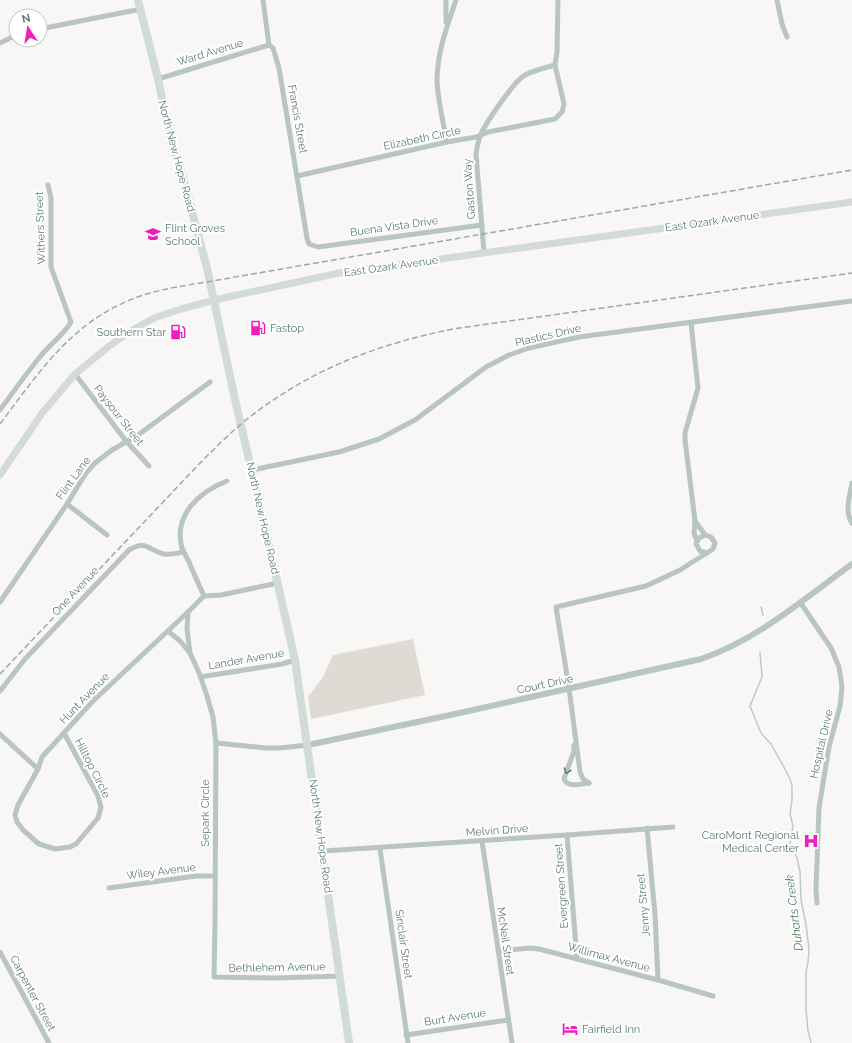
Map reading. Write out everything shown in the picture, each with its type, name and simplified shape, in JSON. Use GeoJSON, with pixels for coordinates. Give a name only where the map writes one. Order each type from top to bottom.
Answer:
{"type":"FeatureCollection","features":[{"type":"Feature","properties":{"kind":"main road","name":"North New Hope Road"},"geometry":{"type":"LineString","coordinates":[[138,0],[158,79],[171,141],[182,174],[207,268],[236,404],[295,660],[341,976],[349,1043]]}},
{"type":"Feature","properties":{"kind":"main road","name":"East Ozark Avenue"},"geometry":{"type":"LineString","coordinates":[[0,475],[43,412],[75,374],[108,347],[142,324],[213,296],[339,273],[852,202]]}},
{"type":"Feature","properties":{"kind":"street","name":"Francis Street"},"geometry":{"type":"LineString","coordinates":[[263,0],[269,45],[273,48],[279,68],[309,244]]}},
{"type":"Feature","properties":{"kind":"street"},"geometry":{"type":"LineString","coordinates":[[446,0],[446,28]]}},
{"type":"Feature","properties":{"kind":"street"},"geometry":{"type":"LineString","coordinates":[[447,142],[437,80],[440,55],[446,28],[456,0]]}},
{"type":"Feature","properties":{"kind":"street"},"geometry":{"type":"LineString","coordinates":[[555,65],[557,52],[558,0]]}},
{"type":"Feature","properties":{"kind":"street"},"geometry":{"type":"LineString","coordinates":[[777,0],[782,24],[787,37]]}},
{"type":"Feature","properties":{"kind":"street"},"geometry":{"type":"LineString","coordinates":[[48,27],[141,9]]}},
{"type":"Feature","properties":{"kind":"street","name":"Ward Avenue"},"geometry":{"type":"LineString","coordinates":[[158,79],[269,45]]}},
{"type":"Feature","properties":{"kind":"street","name":"Elizabeth Circle"},"geometry":{"type":"LineString","coordinates":[[297,176],[447,142],[476,137],[481,134],[551,120],[559,116],[562,112],[564,104],[555,65]]}},
{"type":"Feature","properties":{"kind":"street","name":"Gaston Way"},"geometry":{"type":"LineString","coordinates":[[484,253],[476,154],[481,134],[520,78],[530,72],[555,65]]}},
{"type":"Feature","properties":{"kind":"street","name":"Withers Street"},"geometry":{"type":"LineString","coordinates":[[0,410],[44,351],[67,329],[71,322],[51,267],[51,198],[48,185]]}},
{"type":"Feature","properties":{"kind":"street","name":"Buena Vista Drive"},"geometry":{"type":"LineString","coordinates":[[309,244],[318,247],[482,225]]}},
{"type":"Feature","properties":{"kind":"street","name":"Plastics Drive"},"geometry":{"type":"LineString","coordinates":[[252,470],[339,452],[379,439],[415,420],[486,367],[519,351],[579,337],[852,302]]}},
{"type":"Feature","properties":{"kind":"street"},"geometry":{"type":"LineString","coordinates":[[691,323],[698,388],[684,440],[695,521],[694,533],[697,540],[697,548],[693,561]]}},
{"type":"Feature","properties":{"kind":"street","name":"Paysour Street"},"geometry":{"type":"LineString","coordinates":[[75,374],[126,441],[149,466]]}},
{"type":"Feature","properties":{"kind":"street","name":"Flint Lane"},"geometry":{"type":"LineString","coordinates":[[0,602],[67,504],[86,473],[95,463],[107,453],[138,435],[210,382]]}},
{"type":"Feature","properties":{"kind":"street"},"geometry":{"type":"LineString","coordinates":[[204,596],[183,552],[181,529],[189,508],[199,496],[226,481]]}},
{"type":"Feature","properties":{"kind":"street"},"geometry":{"type":"LineString","coordinates":[[852,482],[848,510],[849,519],[852,523]]}},
{"type":"Feature","properties":{"kind":"street"},"geometry":{"type":"LineString","coordinates":[[67,504],[107,534]]}},
{"type":"Feature","properties":{"kind":"street"},"geometry":{"type":"LineString","coordinates":[[575,736],[574,751],[564,779],[565,782],[570,785],[589,783],[583,779],[580,772],[570,688],[556,607],[646,586],[671,575],[707,553],[713,549],[715,543],[711,537],[705,534],[695,521]]}},
{"type":"Feature","properties":{"kind":"street"},"geometry":{"type":"LineString","coordinates":[[697,540],[701,535],[705,534]]}},
{"type":"Feature","properties":{"kind":"street","name":"One Avenue"},"geometry":{"type":"LineString","coordinates":[[0,691],[25,659],[129,550],[139,545],[147,546],[162,553],[168,554],[183,552]]}},
{"type":"Feature","properties":{"kind":"street"},"geometry":{"type":"LineString","coordinates":[[697,548],[703,553],[707,553]]}},
{"type":"Feature","properties":{"kind":"street","name":"Court Drive"},"geometry":{"type":"LineString","coordinates":[[216,743],[266,748],[308,745],[673,666],[715,654],[750,637],[852,564]]}},
{"type":"Feature","properties":{"kind":"street"},"geometry":{"type":"LineString","coordinates":[[188,612],[204,596],[221,595],[278,583]]}},
{"type":"Feature","properties":{"kind":"street","name":"Hospital Drive"},"geometry":{"type":"LineString","coordinates":[[800,602],[831,648],[839,667],[842,687],[840,706],[825,770],[819,808],[816,889],[817,903]]}},
{"type":"Feature","properties":{"kind":"street","name":"Hunt Avenue"},"geometry":{"type":"LineString","coordinates":[[38,769],[42,757],[93,701],[188,612]]}},
{"type":"Feature","properties":{"kind":"street","name":"Separk Circle"},"geometry":{"type":"LineString","coordinates":[[188,612],[187,629],[190,653],[200,677],[213,717],[216,743],[214,977]]}},
{"type":"Feature","properties":{"kind":"street","name":"Separk Circle"},"geometry":{"type":"LineString","coordinates":[[168,631],[180,641],[190,653]]}},
{"type":"Feature","properties":{"kind":"street","name":"Lander Avenue"},"geometry":{"type":"LineString","coordinates":[[200,677],[282,664],[295,660]]}},
{"type":"Feature","properties":{"kind":"street","name":"Hilltop Circle"},"geometry":{"type":"LineString","coordinates":[[38,769],[18,805],[15,815],[17,822],[23,830],[39,844],[55,849],[70,847],[76,844],[98,818],[101,807],[98,796],[64,733]]}},
{"type":"Feature","properties":{"kind":"street"},"geometry":{"type":"LineString","coordinates":[[0,734],[38,769]]}},
{"type":"Feature","properties":{"kind":"street","name":"Melvin Drive"},"geometry":{"type":"LineString","coordinates":[[323,851],[380,849],[673,827]]}},
{"type":"Feature","properties":{"kind":"street","name":"Jenny Street"},"geometry":{"type":"LineString","coordinates":[[647,828],[655,915],[658,980]]}},
{"type":"Feature","properties":{"kind":"street","name":"Evergreen Street"},"geometry":{"type":"LineString","coordinates":[[567,836],[577,959]]}},
{"type":"Feature","properties":{"kind":"street","name":"McNeil Street"},"geometry":{"type":"LineString","coordinates":[[482,841],[512,1043]]}},
{"type":"Feature","properties":{"kind":"street","name":"Sinclair Street"},"geometry":{"type":"LineString","coordinates":[[380,849],[408,1043]]}},
{"type":"Feature","properties":{"kind":"street","name":"Wiley Avenue"},"geometry":{"type":"LineString","coordinates":[[109,888],[196,876],[215,876]]}},
{"type":"Feature","properties":{"kind":"street","name":"Willimax Avenue"},"geometry":{"type":"LineString","coordinates":[[498,951],[530,948],[658,980],[713,996]]}},
{"type":"Feature","properties":{"kind":"street","name":"Carpenter Street"},"geometry":{"type":"LineString","coordinates":[[0,952],[48,1043]]}},
{"type":"Feature","properties":{"kind":"street","name":"Bethlehem Avenue"},"geometry":{"type":"LineString","coordinates":[[214,977],[276,978],[341,976]]}},
{"type":"Feature","properties":{"kind":"street","name":"Burt Avenue"},"geometry":{"type":"LineString","coordinates":[[406,1034],[508,1020]]}},
{"type":"Feature","properties":{"kind":"shaded area"},"geometry":{"type":"Polygon","coordinates":[[[413,639],[425,695],[311,719],[308,697],[323,677],[333,655],[413,639]]]}},
{"type":"Feature","properties":{"kind":"waterway","name":"Duharts Creek"},"geometry":{"type":"LineString","coordinates":[[761,607],[763,615]]}},
{"type":"Feature","properties":{"kind":"waterway","name":"Duharts Creek"},"geometry":{"type":"LineString","coordinates":[[760,652],[762,677],[750,706],[761,733],[771,744],[785,769],[792,786],[790,814],[793,826],[790,843],[797,858],[800,872],[801,900],[809,950],[806,972],[806,1009],[808,1031],[811,1043]]}},
{"type":"Feature","properties":{"kind":"railway"},"geometry":{"type":"LineString","coordinates":[[0,424],[47,363],[63,345],[81,329],[101,315],[124,303],[150,293],[852,170]]}},
{"type":"Feature","properties":{"kind":"railway"},"geometry":{"type":"LineString","coordinates":[[0,674],[225,438],[274,399],[347,360],[398,342],[453,329],[852,273]]}},
{"type":"Feature","properties":{"kind":"place","name":"Flint Groves School"},"geometry":{"type":"Point","coordinates":[153,234]}},
{"type":"Feature","properties":{"kind":"place","name":"Fastop"},"geometry":{"type":"Point","coordinates":[258,328]}},
{"type":"Feature","properties":{"kind":"place","name":"Southern Star"},"geometry":{"type":"Point","coordinates":[178,332]}},
{"type":"Feature","properties":{"kind":"place","name":"CaroMont Regional Medical Center"},"geometry":{"type":"Point","coordinates":[811,841]}},
{"type":"Feature","properties":{"kind":"place","name":"Fairfield Inn"},"geometry":{"type":"Point","coordinates":[570,1029]}}]}
